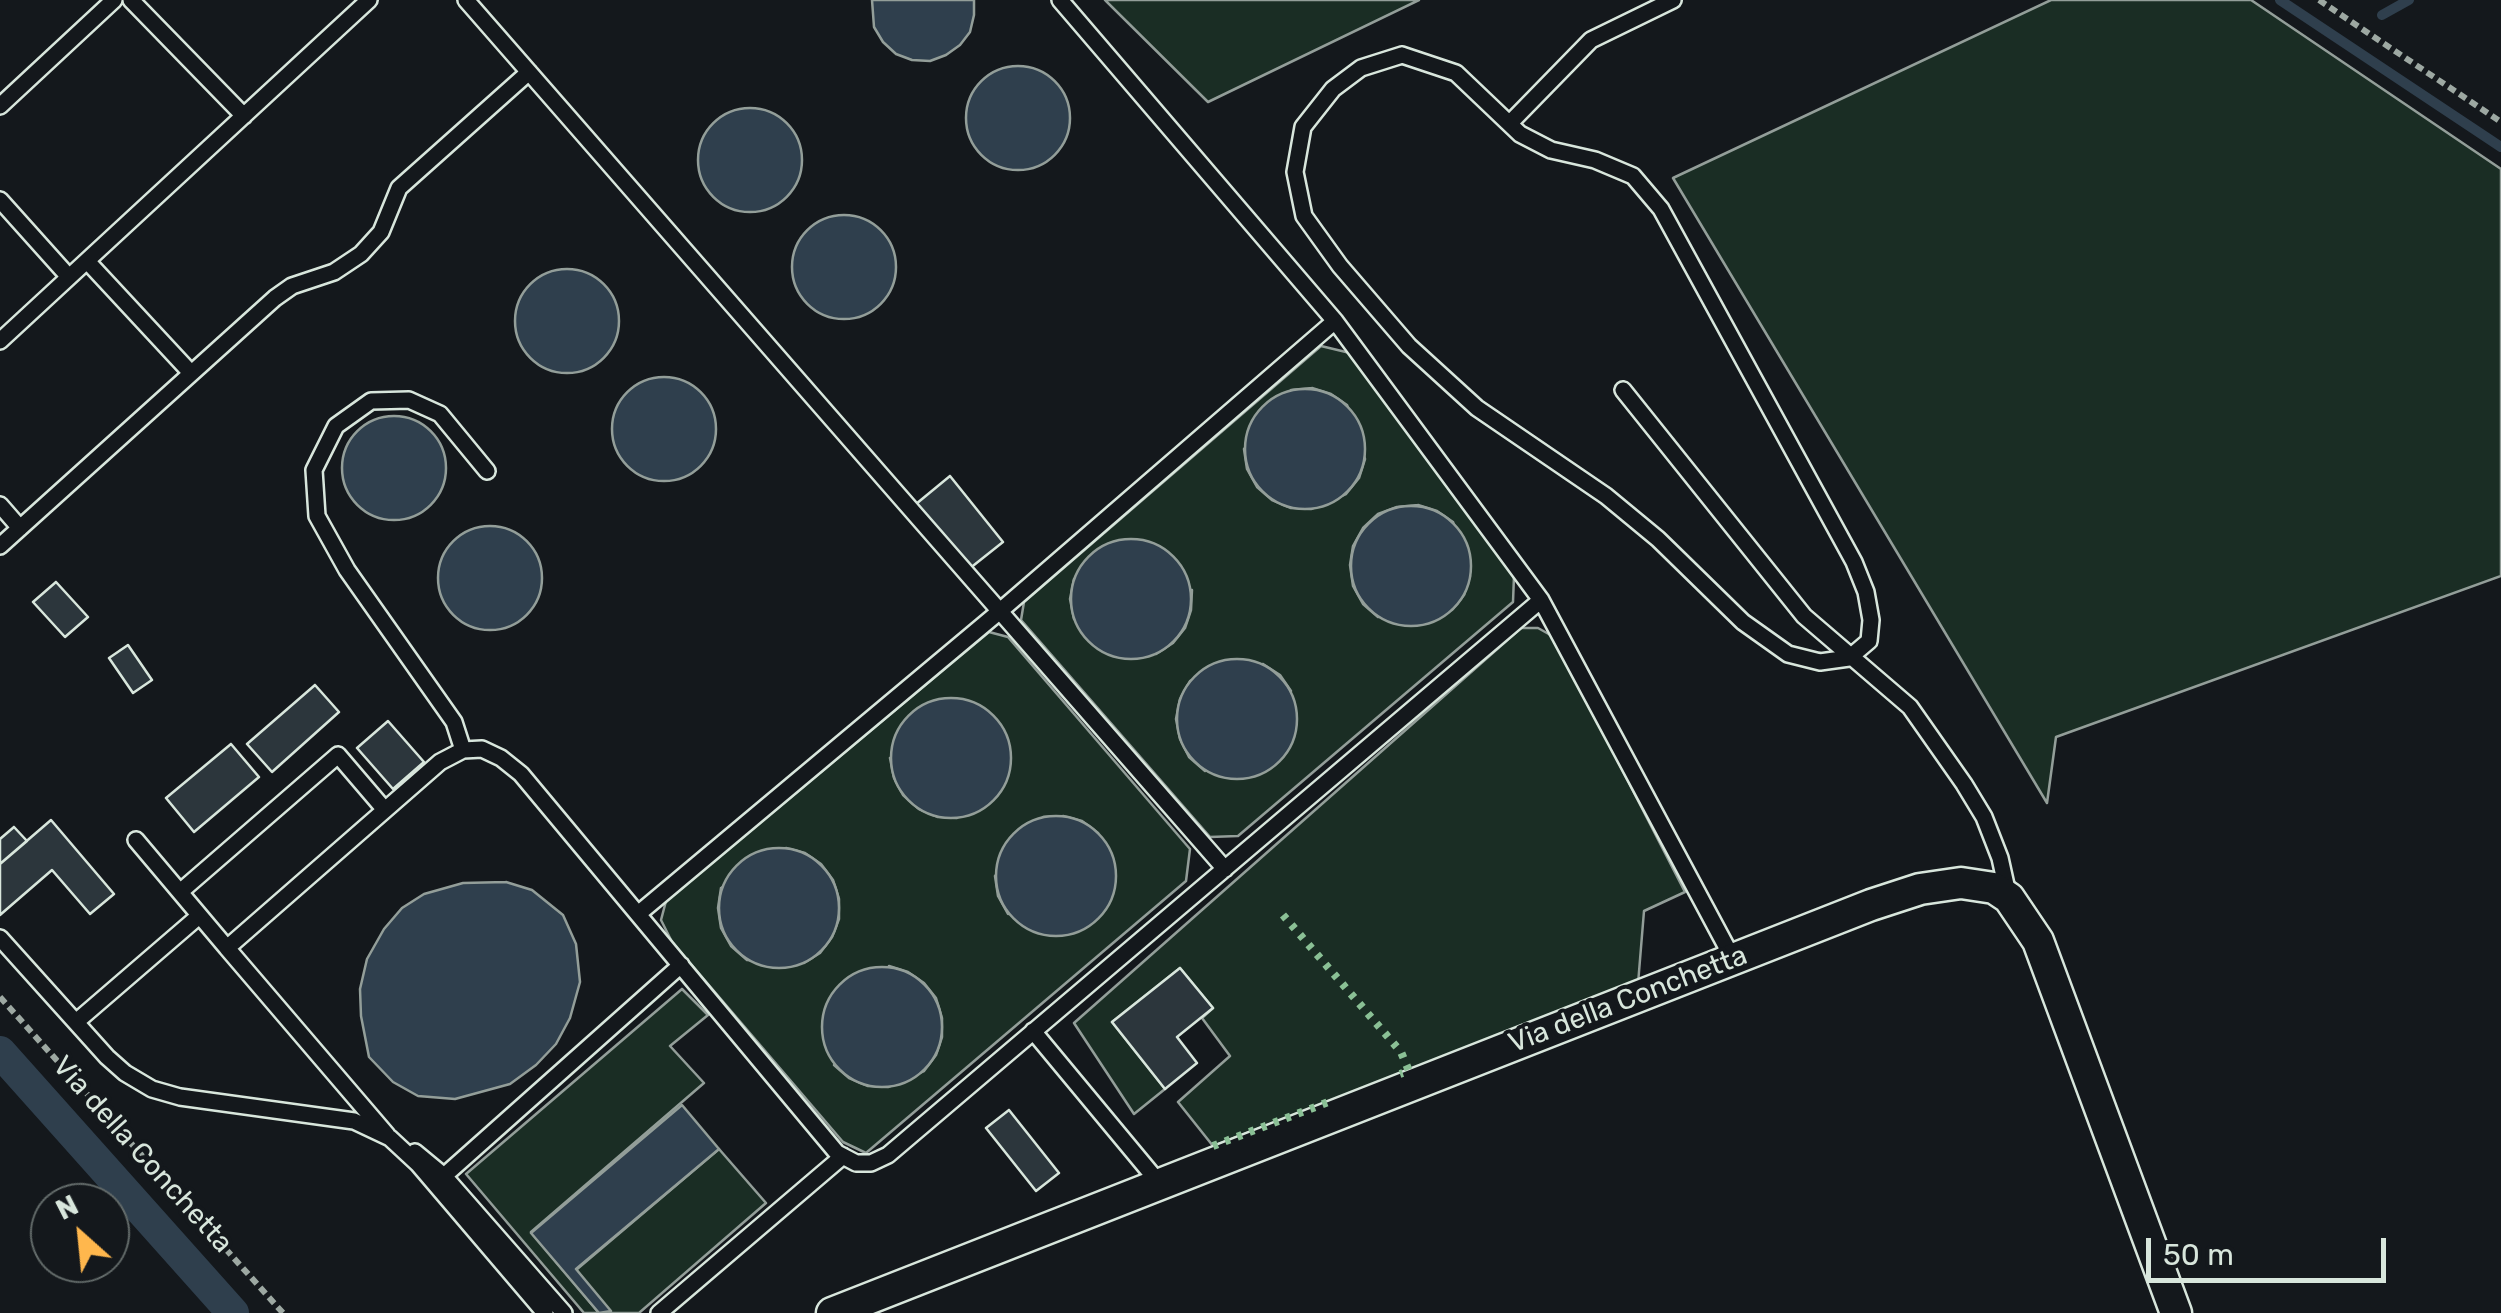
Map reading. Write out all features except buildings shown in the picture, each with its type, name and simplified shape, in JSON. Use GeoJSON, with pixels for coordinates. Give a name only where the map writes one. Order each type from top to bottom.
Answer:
{"type":"FeatureCollection","features":[{"type":"Feature","properties":{"kind":"street","name":"Via della Conchetta"},"geometry":{"type":"LineString","coordinates":[[832,1313],[1870,905],[1961,883],[1994,888],[2008,898]]}},
{"type":"Feature","properties":{"kind":"street"},"geometry":{"type":"LineString","coordinates":[[2008,898],[2030,925],[2048,962],[2176,1313]]}},
{"type":"Feature","properties":{"kind":"lane"},"geometry":{"type":"LineString","coordinates":[[0,106],[114,0]]}},
{"type":"Feature","properties":{"kind":"lane"},"geometry":{"type":"LineString","coordinates":[[131,0],[244,116]]}},
{"type":"Feature","properties":{"kind":"lane"},"geometry":{"type":"LineString","coordinates":[[0,342],[370,0]]}},
{"type":"Feature","properties":{"kind":"lane"},"geometry":{"type":"LineString","coordinates":[[466,0],[1225,869]]}},
{"type":"Feature","properties":{"kind":"lane"},"geometry":{"type":"LineString","coordinates":[[1060,0],[1334,321],[1541,600],[1733,958]]}},
{"type":"Feature","properties":{"kind":"lane"},"geometry":{"type":"LineString","coordinates":[[1510,123],[1591,40],[1673,0]]}},
{"type":"Feature","properties":{"kind":"lane"},"geometry":{"type":"LineString","coordinates":[[1402,56],[1456,73],[1520,134],[1550,150],[1596,160],[1634,176],[1662,209],[1854,562],[1866,592],[1871,620],[1869,641],[1849,658],[1820,662],[1788,654],[1743,622],[1658,539],[1606,496],[1477,408],[1409,346],[1340,266],[1304,216],[1295,172],[1303,127],[1333,89],[1361,68],[1402,56]]}},
{"type":"Feature","properties":{"kind":"lane"},"geometry":{"type":"LineString","coordinates":[[0,546],[292,286],[334,272],[361,254],[381,232],[398,188],[529,72]]}},
{"type":"Feature","properties":{"kind":"lane"},"geometry":{"type":"LineString","coordinates":[[0,200],[69,278]]}},
{"type":"Feature","properties":{"kind":"lane"},"geometry":{"type":"LineString","coordinates":[[87,261],[191,373]]}},
{"type":"Feature","properties":{"kind":"lane"},"geometry":{"type":"LineString","coordinates":[[638,914],[1000,612],[1334,321]]}},
{"type":"Feature","properties":{"kind":"lane"},"geometry":{"type":"LineString","coordinates":[[1623,390],[1804,616],[1910,707],[1984,817],[2000,858],[2008,898]]}},
{"type":"Feature","properties":{"kind":"lane"},"geometry":{"type":"LineString","coordinates":[[463,750],[454,722],[346,570],[317,516],[314,470],[336,426],[371,402],[409,400],[440,414],[487,471]]}},
{"type":"Feature","properties":{"kind":"lane"},"geometry":{"type":"LineString","coordinates":[[0,506],[20,528]]}},
{"type":"Feature","properties":{"kind":"lane"},"geometry":{"type":"LineString","coordinates":[[227,948],[440,762],[463,750],[482,749],[521,774],[842,1156],[856,1163],[871,1164],[888,1155],[1541,600]]}},
{"type":"Feature","properties":{"kind":"lane"},"geometry":{"type":"LineString","coordinates":[[180,892],[338,755],[386,810]]}},
{"type":"Feature","properties":{"kind":"lane"},"geometry":{"type":"LineString","coordinates":[[136,840],[544,1313]]}},
{"type":"Feature","properties":{"kind":"lane"},"geometry":{"type":"LineString","coordinates":[[76,1022],[199,916]]}},
{"type":"Feature","properties":{"kind":"lane"},"geometry":{"type":"LineString","coordinates":[[0,938],[125,1074],[152,1089],[180,1097],[354,1122],[412,1150],[444,1176],[564,1313]]}},
{"type":"Feature","properties":{"kind":"lane"},"geometry":{"type":"LineString","coordinates":[[444,1176],[680,965]]}},
{"type":"Feature","properties":{"kind":"lane"},"geometry":{"type":"LineString","coordinates":[[1033,1032],[1160,1184]]}},
{"type":"Feature","properties":{"kind":"lane"},"geometry":{"type":"LineString","coordinates":[[659,1313],[842,1156]]}},
{"type":"Feature","properties":{"kind":"path"},"geometry":{"type":"LineString","coordinates":[[2319,0],[2501,122]]}},
{"type":"Feature","properties":{"kind":"path","name":"Via della Conchetta"},"geometry":{"type":"LineString","coordinates":[[0,997],[283,1313]]}},
{"type":"Feature","properties":{"kind":"green space"},"geometry":{"type":"Polygon","coordinates":[[[1105,0],[1419,0],[1208,102],[1105,0]]]}},
{"type":"Feature","properties":{"kind":"green space"},"geometry":{"type":"Polygon","coordinates":[[[2051,0],[2251,0],[2501,169],[2501,576],[2056,737],[2047,803],[1673,178],[2051,0]]]}},
{"type":"Feature","properties":{"kind":"green space"},"geometry":{"type":"Polygon","coordinates":[[[1321,346],[1350,353],[1514,576],[1513,602],[1238,836],[1210,837],[1021,620],[1024,602],[1321,346]],[[1312,388],[1291,390],[1244,449],[1247,469],[1257,487],[1272,500],[1291,508],[1311,509],[1346,494],[1359,478],[1365,459],[1347,405],[1312,388]],[[1418,505],[1378,514],[1363,528],[1353,546],[1353,586],[1363,604],[1378,617],[1452,610],[1464,595],[1470,576],[1453,522],[1418,505]],[[1074,579],[1070,599],[1074,619],[1156,654],[1173,643],[1185,628],[1192,590],[1074,579]],[[1263,664],[1190,681],[1180,699],[1176,719],[1189,757],[1205,771],[1291,691],[1280,675],[1263,664]]]}},
{"type":"Feature","properties":{"kind":"green space"},"geometry":{"type":"Polygon","coordinates":[[[1521,628],[1538,628],[1554,637],[1685,892],[1644,911],[1638,984],[1213,1146],[1178,1102],[1230,1056],[1202,1018],[1213,1008],[1180,968],[1112,1022],[1165,1089],[1134,1114],[1074,1023],[1521,628]]]}},
{"type":"Feature","properties":{"kind":"green space"},"geometry":{"type":"Polygon","coordinates":[[[989,632],[1008,637],[1190,849],[1186,881],[866,1153],[843,1142],[672,942],[661,920],[666,901],[989,632]],[[890,758],[903,795],[919,809],[938,817],[957,818],[890,758]],[[1063,816],[1043,817],[995,876],[998,896],[1008,914],[1098,833],[1082,821],[1063,816]],[[786,848],[721,888],[721,928],[731,946],[747,960],[804,963],[820,953],[839,919],[839,899],[833,880],[821,864],[805,853],[786,848]],[[889,966],[834,1065],[849,1078],[868,1086],[888,1087],[924,1071],[936,1055],[942,1037],[936,998],[908,972],[889,966]]]}},
{"type":"Feature","properties":{"kind":"green space"},"geometry":{"type":"Polygon","coordinates":[[[682,989],[708,1015],[670,1046],[704,1083],[531,1232],[599,1313],[584,1313],[466,1174],[682,989]]]}},
{"type":"Feature","properties":{"kind":"green space"},"geometry":{"type":"Polygon","coordinates":[[[719,1149],[766,1203],[639,1313],[609,1313],[576,1270],[719,1149]]]}},
{"type":"Feature","properties":{"kind":"water"},"geometry":{"type":"Polygon","coordinates":[[[872,0],[974,0],[974,15],[970,32],[960,45],[930,61],[912,60],[896,54],[883,42],[874,27],[872,0]]]}},
{"type":"Feature","properties":{"kind":"water"},"geometry":{"type":"Polygon","coordinates":[[[1018,66],[1038,70],[1055,81],[1066,98],[1070,118],[1066,138],[1055,155],[1038,166],[1018,170],[998,166],[981,155],[970,138],[966,118],[970,98],[981,81],[998,70],[1018,66]]]}},
{"type":"Feature","properties":{"kind":"water"},"geometry":{"type":"Polygon","coordinates":[[[750,108],[770,112],[787,123],[798,140],[802,160],[798,180],[787,197],[770,208],[750,212],[730,208],[713,197],[702,180],[698,160],[702,140],[713,123],[730,112],[750,108]]]}},
{"type":"Feature","properties":{"kind":"water"},"geometry":{"type":"Polygon","coordinates":[[[844,215],[864,219],[881,230],[892,247],[896,267],[892,287],[881,304],[864,315],[844,319],[824,315],[807,304],[796,287],[792,267],[796,247],[807,230],[824,219],[844,215]]]}},
{"type":"Feature","properties":{"kind":"water"},"geometry":{"type":"Polygon","coordinates":[[[567,269],[587,273],[604,284],[615,301],[619,321],[615,341],[604,358],[587,369],[567,373],[547,369],[530,358],[519,341],[515,321],[519,301],[530,284],[547,273],[567,269]]]}},
{"type":"Feature","properties":{"kind":"water"},"geometry":{"type":"Polygon","coordinates":[[[664,377],[684,381],[701,392],[712,409],[716,429],[712,449],[701,466],[684,477],[664,481],[644,477],[627,466],[616,449],[612,429],[616,409],[627,392],[644,381],[664,377]]]}},
{"type":"Feature","properties":{"kind":"water"},"geometry":{"type":"Polygon","coordinates":[[[1305,389],[1328,393],[1348,406],[1361,426],[1365,449],[1361,472],[1348,492],[1328,505],[1305,509],[1282,505],[1262,492],[1249,472],[1245,449],[1249,426],[1262,406],[1282,393],[1305,389]]]}},
{"type":"Feature","properties":{"kind":"water"},"geometry":{"type":"Polygon","coordinates":[[[394,416],[414,420],[431,431],[442,448],[446,468],[442,488],[431,505],[414,516],[394,520],[374,516],[357,505],[346,488],[342,468],[346,448],[357,431],[374,420],[394,416]]]}},
{"type":"Feature","properties":{"kind":"water"},"geometry":{"type":"Polygon","coordinates":[[[1411,506],[1434,510],[1454,523],[1467,543],[1471,566],[1467,589],[1454,609],[1434,622],[1411,626],[1388,622],[1368,609],[1355,589],[1351,566],[1355,543],[1368,523],[1388,510],[1411,506]]]}},
{"type":"Feature","properties":{"kind":"water"},"geometry":{"type":"Polygon","coordinates":[[[490,526],[510,530],[527,541],[538,558],[542,578],[538,598],[527,615],[510,626],[490,630],[470,626],[453,615],[442,598],[438,578],[442,558],[453,541],[470,530],[490,526]]]}},
{"type":"Feature","properties":{"kind":"water"},"geometry":{"type":"Polygon","coordinates":[[[1131,539],[1154,543],[1174,556],[1187,576],[1191,599],[1187,622],[1174,642],[1154,655],[1131,659],[1108,655],[1088,642],[1075,622],[1071,599],[1075,576],[1088,556],[1108,543],[1131,539]]]}},
{"type":"Feature","properties":{"kind":"water"},"geometry":{"type":"Polygon","coordinates":[[[1237,659],[1260,663],[1280,676],[1293,696],[1297,719],[1293,742],[1280,762],[1260,775],[1237,779],[1214,775],[1194,762],[1181,742],[1177,719],[1181,696],[1194,676],[1214,663],[1237,659]]]}},
{"type":"Feature","properties":{"kind":"water"},"geometry":{"type":"Polygon","coordinates":[[[951,698],[974,702],[994,715],[1007,735],[1011,758],[1007,781],[994,801],[974,814],[951,818],[928,814],[908,801],[895,781],[891,758],[895,735],[908,715],[928,702],[951,698]]]}},
{"type":"Feature","properties":{"kind":"water"},"geometry":{"type":"Polygon","coordinates":[[[1056,816],[1079,820],[1099,833],[1112,853],[1116,876],[1112,899],[1099,919],[1079,932],[1056,936],[1033,932],[1013,919],[1000,899],[996,876],[1000,853],[1013,833],[1033,820],[1056,816]]]}},
{"type":"Feature","properties":{"kind":"water"},"geometry":{"type":"Polygon","coordinates":[[[779,848],[802,852],[822,865],[835,885],[839,908],[835,931],[822,951],[802,964],[779,968],[756,964],[736,951],[723,931],[719,908],[723,885],[736,865],[756,852],[779,848]]]}},
{"type":"Feature","properties":{"kind":"water"},"geometry":{"type":"Polygon","coordinates":[[[506,882],[532,890],[563,915],[576,944],[580,982],[570,1018],[556,1044],[510,1084],[455,1099],[418,1096],[393,1082],[369,1057],[360,989],[367,959],[402,908],[424,894],[463,883],[506,882]]]}},
{"type":"Feature","properties":{"kind":"water"},"geometry":{"type":"Polygon","coordinates":[[[882,967],[905,971],[925,984],[938,1004],[942,1027],[938,1050],[925,1070],[905,1083],[882,1087],[859,1083],[839,1070],[826,1050],[822,1027],[826,1004],[839,984],[859,971],[882,967]]]}},
{"type":"Feature","properties":{"kind":"water"},"geometry":{"type":"Polygon","coordinates":[[[682,1105],[719,1149],[576,1269],[611,1311],[599,1313],[531,1233],[682,1105]]]}},
{"type":"Feature","properties":{"kind":"waterway"},"geometry":{"type":"LineString","coordinates":[[2280,0],[2501,147]]}},
{"type":"Feature","properties":{"kind":"waterway"},"geometry":{"type":"LineString","coordinates":[[2382,15],[2409,0]]}},
{"type":"Feature","properties":{"kind":"waterway"},"geometry":{"type":"LineString","coordinates":[[0,1052],[233,1313]]}},
{"type":"Feature","properties":{"kind":"hedge"},"geometry":{"type":"LineString","coordinates":[[1283,915],[1401,1052],[1409,1071],[1400,1074]]}},
{"type":"Feature","properties":{"kind":"hedge"},"geometry":{"type":"LineString","coordinates":[[1213,1146],[1331,1101]]}}]}
